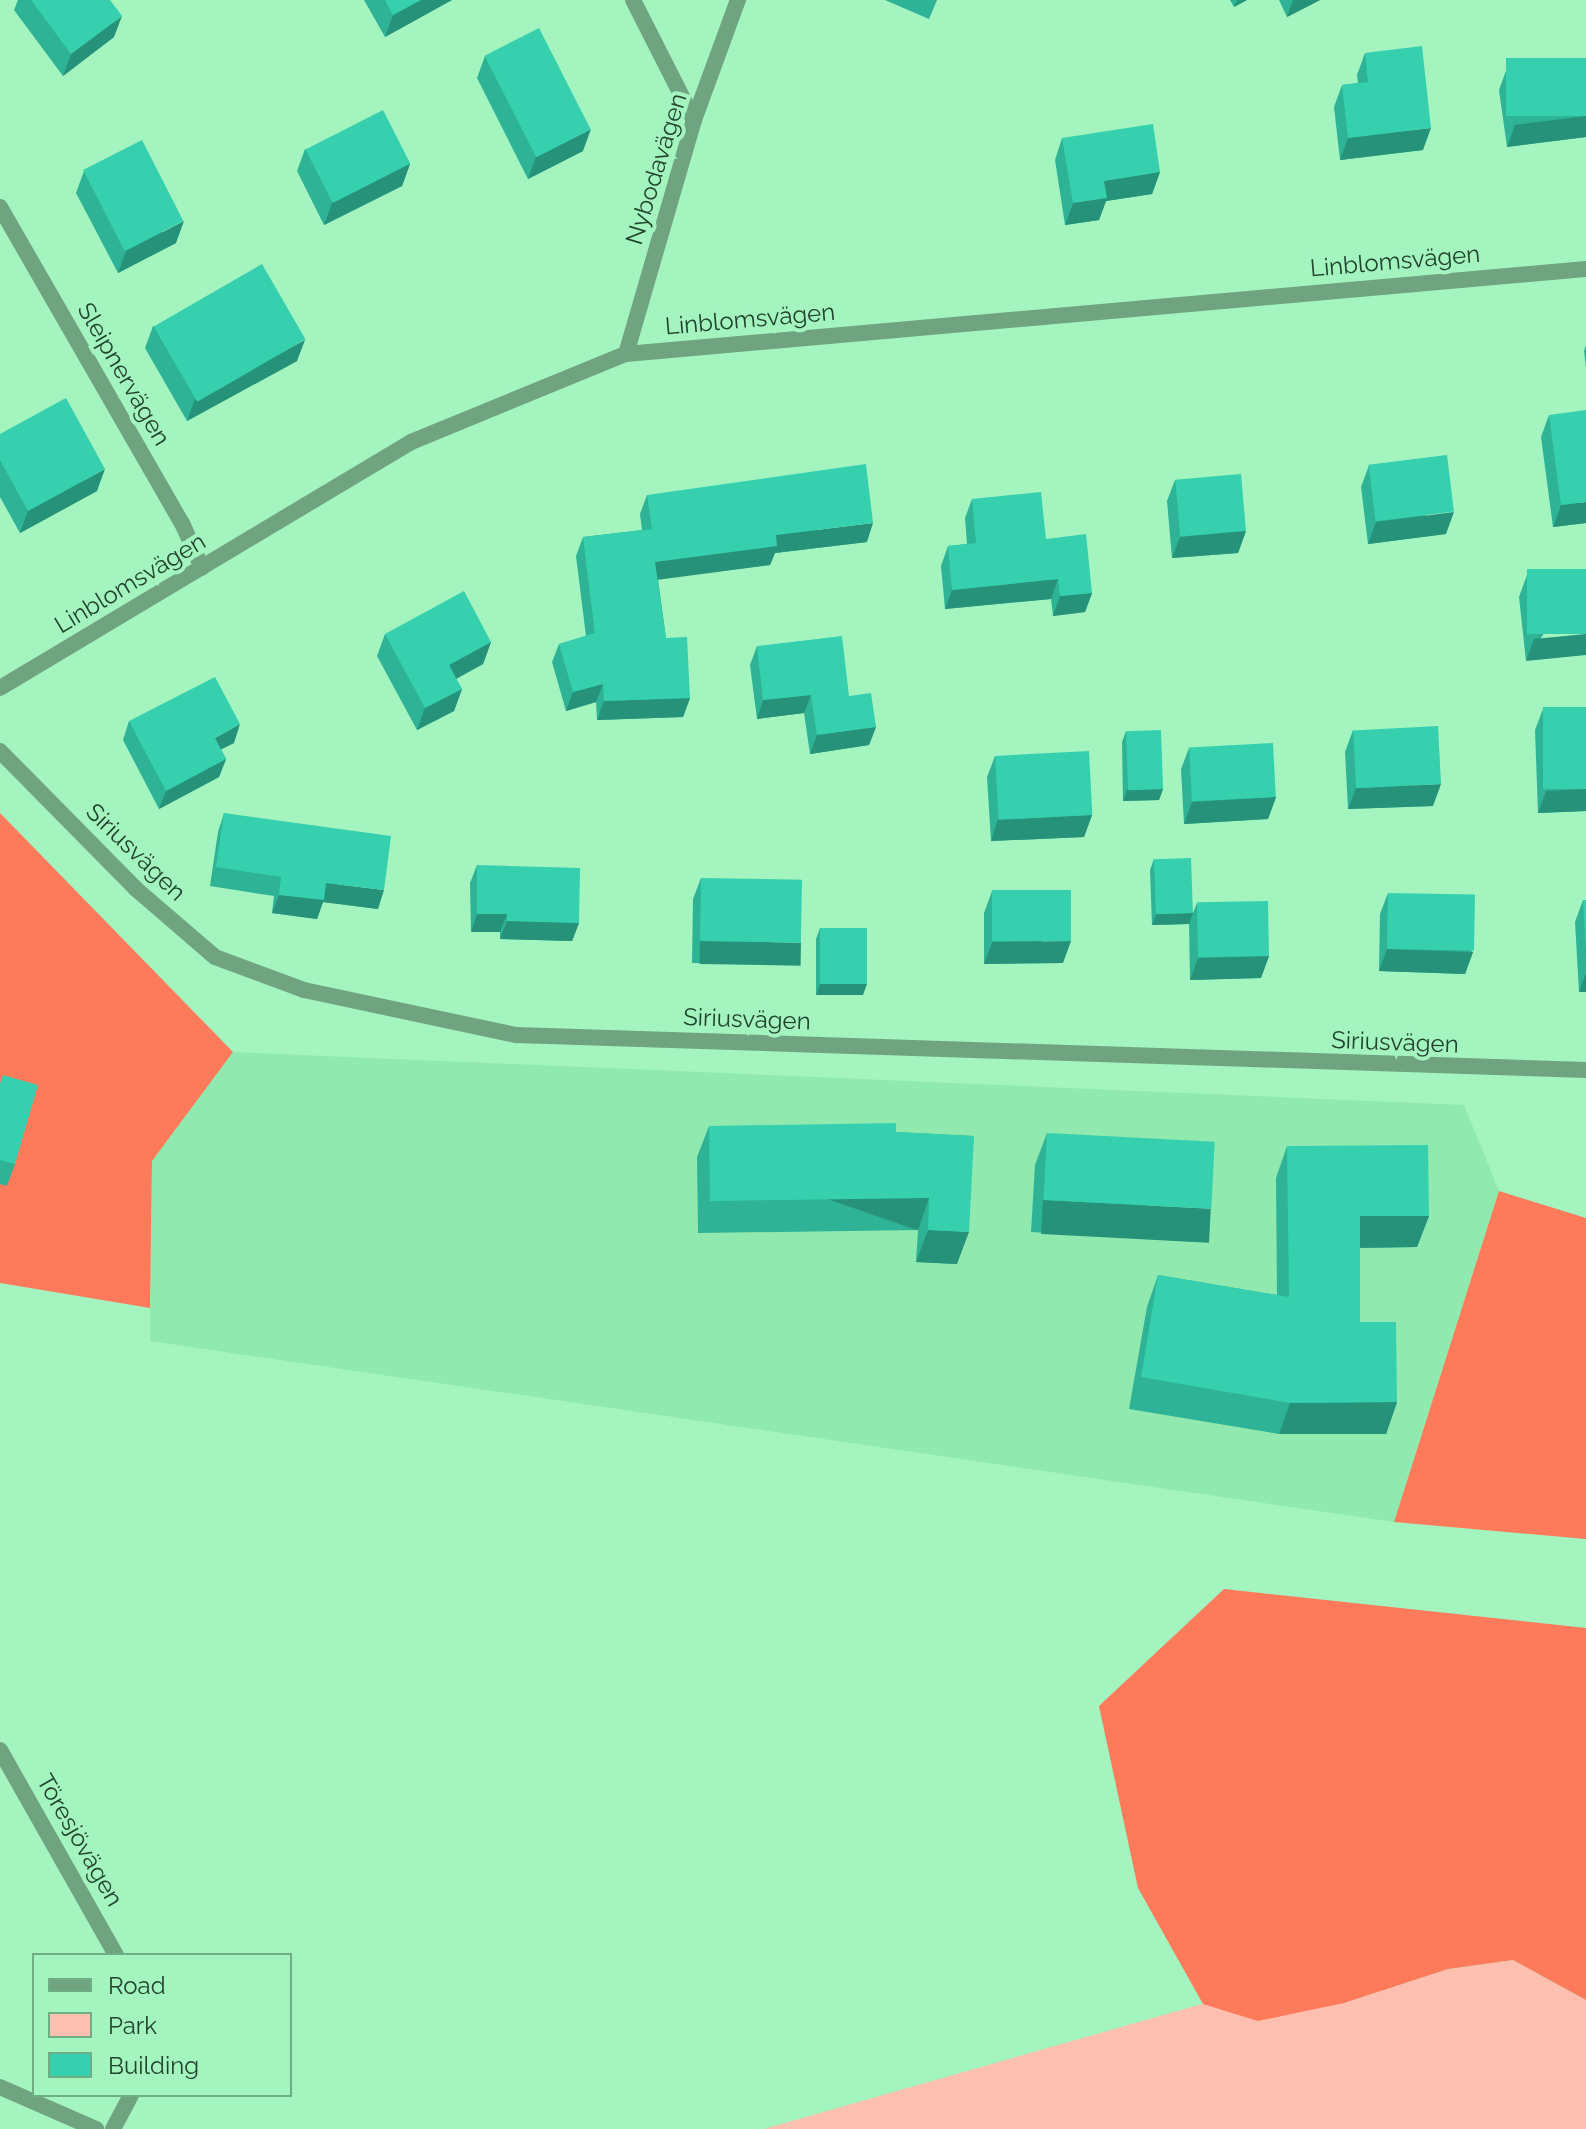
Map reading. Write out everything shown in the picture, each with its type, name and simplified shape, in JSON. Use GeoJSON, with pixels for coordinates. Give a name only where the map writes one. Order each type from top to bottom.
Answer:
{"type":"FeatureCollection","features":[{"type":"Feature","properties":{"kind":"street"},"geometry":{"type":"LineString","coordinates":[[633,0],[694,120]]}},
{"type":"Feature","properties":{"kind":"street","name":"Nybodavägen"},"geometry":{"type":"LineString","coordinates":[[626,354],[694,120],[738,0]]}},
{"type":"Feature","properties":{"kind":"street","name":"Sleipnervägen"},"geometry":{"type":"LineString","coordinates":[[0,207],[182,523],[202,568]]}},
{"type":"Feature","properties":{"kind":"street","name":"Linblomsvägen"},"geometry":{"type":"LineString","coordinates":[[0,688],[411,442],[626,354],[1586,269]]}},
{"type":"Feature","properties":{"kind":"street","name":"Siriusvägen"},"geometry":{"type":"LineString","coordinates":[[0,751],[136,889],[215,957],[304,990],[516,1035],[1586,1070]]}},
{"type":"Feature","properties":{"kind":"street","name":"Töresjövägen"},"geometry":{"type":"LineString","coordinates":[[0,1750],[115,1953]]}},
{"type":"Feature","properties":{"kind":"street"},"geometry":{"type":"LineString","coordinates":[[0,2087],[96,2129]]}},
{"type":"Feature","properties":{"kind":"street"},"geometry":{"type":"LineString","coordinates":[[113,2129],[130,2097]]}},
{"type":"Feature","properties":{"kind":"shaded area"},"geometry":{"type":"Polygon","coordinates":[[[0,813],[233,1052],[152,1161],[150,1308],[0,1283],[0,813]]]}},
{"type":"Feature","properties":{"kind":"shaded area"},"geometry":{"type":"Polygon","coordinates":[[[233,1052],[1464,1105],[1499,1191],[1394,1522],[150,1341],[152,1161],[233,1052]]]}},
{"type":"Feature","properties":{"kind":"shaded area"},"geometry":{"type":"Polygon","coordinates":[[[1499,1191],[1586,1218],[1586,1539],[1394,1522],[1499,1191]]]}},
{"type":"Feature","properties":{"kind":"shaded area"},"geometry":{"type":"Polygon","coordinates":[[[1224,1589],[1586,1628],[1586,2000],[1513,1960],[1448,1969],[1344,2003],[1258,2021],[1203,2004],[1138,1888],[1099,1706],[1224,1589]]]}},
{"type":"Feature","properties":{"kind":"green space"},"geometry":{"type":"Polygon","coordinates":[[[1513,1960],[1586,2000],[1586,2129],[764,2129],[1209,2002],[1344,2003],[1448,1969],[1513,1960]]]}},
{"type":"Feature","properties":{"kind":"building"},"geometry":{"type":"Polygon","coordinates":[[[31,0],[110,0],[122,16],[71,54],[31,0]]]}},
{"type":"Feature","properties":{"kind":"building"},"geometry":{"type":"Polygon","coordinates":[[[385,0],[421,0],[393,15],[385,0]]]}},
{"type":"Feature","properties":{"kind":"building"},"geometry":{"type":"Polygon","coordinates":[[[539,28],[591,130],[536,157],[485,56],[539,28]]]}},
{"type":"Feature","properties":{"kind":"building"},"geometry":{"type":"Polygon","coordinates":[[[1422,46],[1431,128],[1348,138],[1342,85],[1368,82],[1365,53],[1422,46]]]}},
{"type":"Feature","properties":{"kind":"building"},"geometry":{"type":"Polygon","coordinates":[[[1506,58],[1586,58],[1586,116],[1506,116],[1506,58]]]}},
{"type":"Feature","properties":{"kind":"building"},"geometry":{"type":"Polygon","coordinates":[[[383,110],[410,163],[333,203],[305,149],[383,110]]]}},
{"type":"Feature","properties":{"kind":"building"},"geometry":{"type":"Polygon","coordinates":[[[1153,124],[1160,172],[1104,181],[1107,198],[1073,203],[1062,138],[1153,124]]]}},
{"type":"Feature","properties":{"kind":"building"},"geometry":{"type":"Polygon","coordinates":[[[142,140],[183,221],[125,251],[83,170],[142,140]]]}},
{"type":"Feature","properties":{"kind":"building"},"geometry":{"type":"Polygon","coordinates":[[[262,264],[306,339],[197,402],[154,326],[262,264]]]}},
{"type":"Feature","properties":{"kind":"building"},"geometry":{"type":"Polygon","coordinates":[[[66,398],[105,469],[28,511],[0,460],[0,434],[66,398]]]}},
{"type":"Feature","properties":{"kind":"building"},"geometry":{"type":"Polygon","coordinates":[[[1586,410],[1586,502],[1561,505],[1549,415],[1586,410]]]}},
{"type":"Feature","properties":{"kind":"building"},"geometry":{"type":"Polygon","coordinates":[[[1447,455],[1454,512],[1376,521],[1369,465],[1447,455]]]}},
{"type":"Feature","properties":{"kind":"building"},"geometry":{"type":"Polygon","coordinates":[[[866,464],[873,523],[776,535],[777,546],[655,562],[666,638],[687,637],[690,698],[604,701],[603,684],[573,692],[559,644],[595,633],[583,537],[652,529],[647,495],[866,464]]]}},
{"type":"Feature","properties":{"kind":"building"},"geometry":{"type":"Polygon","coordinates":[[[1241,474],[1246,531],[1180,537],[1175,480],[1241,474]]]}},
{"type":"Feature","properties":{"kind":"building"},"geometry":{"type":"Polygon","coordinates":[[[1041,492],[1046,539],[1086,534],[1092,593],[1060,596],[1058,579],[952,590],[948,546],[976,543],[972,499],[1041,492]]]}},
{"type":"Feature","properties":{"kind":"building"},"geometry":{"type":"Polygon","coordinates":[[[1527,569],[1586,569],[1586,634],[1527,634],[1527,569]]]}},
{"type":"Feature","properties":{"kind":"building"},"geometry":{"type":"Polygon","coordinates":[[[464,591],[491,642],[449,665],[462,689],[425,708],[385,634],[464,591]]]}},
{"type":"Feature","properties":{"kind":"building"},"geometry":{"type":"Polygon","coordinates":[[[842,636],[849,696],[871,693],[876,727],[817,735],[811,695],[763,700],[757,646],[842,636]]]}},
{"type":"Feature","properties":{"kind":"building"},"geometry":{"type":"Polygon","coordinates":[[[215,677],[240,724],[215,738],[226,759],[166,791],[129,721],[215,677]]]}},
{"type":"Feature","properties":{"kind":"building"},"geometry":{"type":"Polygon","coordinates":[[[1543,707],[1586,707],[1586,789],[1543,789],[1543,707]]]}},
{"type":"Feature","properties":{"kind":"building"},"geometry":{"type":"Polygon","coordinates":[[[1438,726],[1441,784],[1356,788],[1353,730],[1438,726]]]}},
{"type":"Feature","properties":{"kind":"building"},"geometry":{"type":"Polygon","coordinates":[[[1161,730],[1163,789],[1128,790],[1126,731],[1161,730]]]}},
{"type":"Feature","properties":{"kind":"building"},"geometry":{"type":"Polygon","coordinates":[[[1273,743],[1276,797],[1192,801],[1189,747],[1273,743]]]}},
{"type":"Feature","properties":{"kind":"building"},"geometry":{"type":"Polygon","coordinates":[[[1089,751],[1092,815],[998,820],[995,756],[1089,751]]]}},
{"type":"Feature","properties":{"kind":"building"},"geometry":{"type":"Polygon","coordinates":[[[224,813],[391,836],[384,890],[326,883],[324,900],[279,895],[281,877],[216,867],[224,813]]]}},
{"type":"Feature","properties":{"kind":"building"},"geometry":{"type":"Polygon","coordinates":[[[1191,858],[1193,913],[1156,914],[1154,859],[1191,858]]]}},
{"type":"Feature","properties":{"kind":"building"},"geometry":{"type":"Polygon","coordinates":[[[477,865],[580,868],[579,923],[507,921],[507,914],[477,914],[477,865]]]}},
{"type":"Feature","properties":{"kind":"building"},"geometry":{"type":"Polygon","coordinates":[[[701,878],[802,880],[801,943],[700,941],[701,878]]]}},
{"type":"Feature","properties":{"kind":"building"},"geometry":{"type":"Polygon","coordinates":[[[992,890],[1071,890],[1071,941],[992,941],[992,890]]]}},
{"type":"Feature","properties":{"kind":"building"},"geometry":{"type":"Polygon","coordinates":[[[1388,893],[1475,895],[1474,951],[1387,949],[1388,893]]]}},
{"type":"Feature","properties":{"kind":"building"},"geometry":{"type":"Polygon","coordinates":[[[1583,900],[1586,900],[1586,952],[1583,900]]]}},
{"type":"Feature","properties":{"kind":"building"},"geometry":{"type":"Polygon","coordinates":[[[1268,901],[1269,956],[1198,957],[1197,902],[1268,901]]]}},
{"type":"Feature","properties":{"kind":"building"},"geometry":{"type":"Polygon","coordinates":[[[820,928],[867,928],[867,984],[820,984],[820,928]]]}},
{"type":"Feature","properties":{"kind":"building"},"geometry":{"type":"Polygon","coordinates":[[[3,1075],[38,1085],[15,1164],[0,1160],[0,1084],[3,1075]]]}},
{"type":"Feature","properties":{"kind":"building"},"geometry":{"type":"Polygon","coordinates":[[[896,1123],[896,1132],[974,1136],[969,1232],[928,1230],[929,1198],[710,1201],[709,1126],[896,1123]]]}},
{"type":"Feature","properties":{"kind":"building"},"geometry":{"type":"Polygon","coordinates":[[[1047,1133],[1215,1142],[1211,1209],[1043,1200],[1047,1133]]]}},
{"type":"Feature","properties":{"kind":"building"},"geometry":{"type":"Polygon","coordinates":[[[1428,1145],[1429,1216],[1360,1216],[1360,1322],[1396,1322],[1397,1402],[1290,1403],[1141,1377],[1158,1275],[1289,1297],[1287,1146],[1428,1145]]]}}]}
